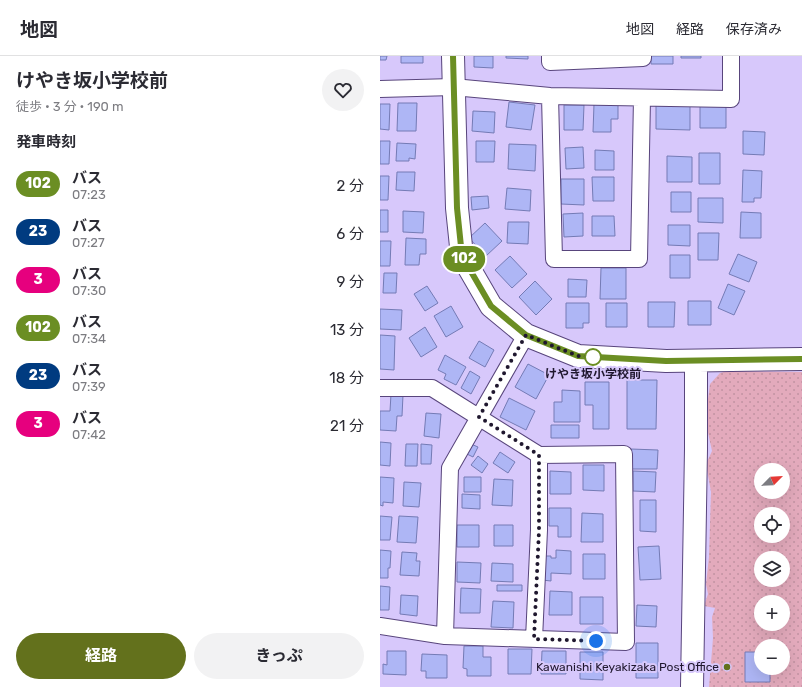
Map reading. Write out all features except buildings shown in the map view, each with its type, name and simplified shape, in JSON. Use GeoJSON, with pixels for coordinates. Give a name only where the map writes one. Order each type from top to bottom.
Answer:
{"type":"FeatureCollection","features":[{"type":"Feature","properties":{"kind":"street"},"geometry":{"type":"LineString","coordinates":[[453,56],[457,208],[462,256],[491,306],[526,335],[578,356],[666,361],[802,359]]}},
{"type":"Feature","properties":{"kind":"street"},"geometry":{"type":"LineString","coordinates":[[550,56],[550,62],[643,58],[642,56]]}},
{"type":"Feature","properties":{"kind":"street"},"geometry":{"type":"LineString","coordinates":[[380,90],[453,86],[550,96],[731,100],[731,56]]}},
{"type":"Feature","properties":{"kind":"street"},"geometry":{"type":"LineString","coordinates":[[550,96],[554,259],[639,259],[642,98]]}},
{"type":"Feature","properties":{"kind":"street"},"geometry":{"type":"LineString","coordinates":[[445,636],[450,468],[526,335]]}},
{"type":"Feature","properties":{"kind":"street"},"geometry":{"type":"LineString","coordinates":[[692,687],[696,360]]}},
{"type":"Feature","properties":{"kind":"street"},"geometry":{"type":"LineString","coordinates":[[380,388],[432,388],[539,455],[624,454],[626,642],[445,636],[380,626]]}},
{"type":"Feature","properties":{"kind":"street"},"geometry":{"type":"LineString","coordinates":[[534,639],[539,530],[539,455]]}},
{"type":"Feature","properties":{"kind":"shaded area"},"geometry":{"type":"Polygon","coordinates":[[[727,371],[802,372],[802,687],[709,687],[713,638],[712,617],[715,608],[704,606],[708,594],[706,584],[709,557],[711,492],[706,464],[712,451],[707,428],[706,414],[710,384],[720,373],[727,371]]]}},
{"type":"Feature","properties":{"kind":"bus line","name":"102"},"geometry":{"type":"LineString","coordinates":[[453,56],[457,208],[462,256],[491,306],[526,335],[578,356],[666,361],[802,359]]}},
{"type":"Feature","properties":{"kind":"place","name":"けやき坂小学校前"},"geometry":{"type":"Point","coordinates":[593,357]}},
{"type":"Feature","properties":{"kind":"place","name":"Kawanishi Keyakizaka Post Office"},"geometry":{"type":"Point","coordinates":[727,667]}},
{"type":"Feature","properties":{"kind":"route"},"geometry":{"type":"LineString","coordinates":[[593,357],[578,356],[526,335],[479,417],[539,455],[539,530],[534,639],[596,641]]}}]}
